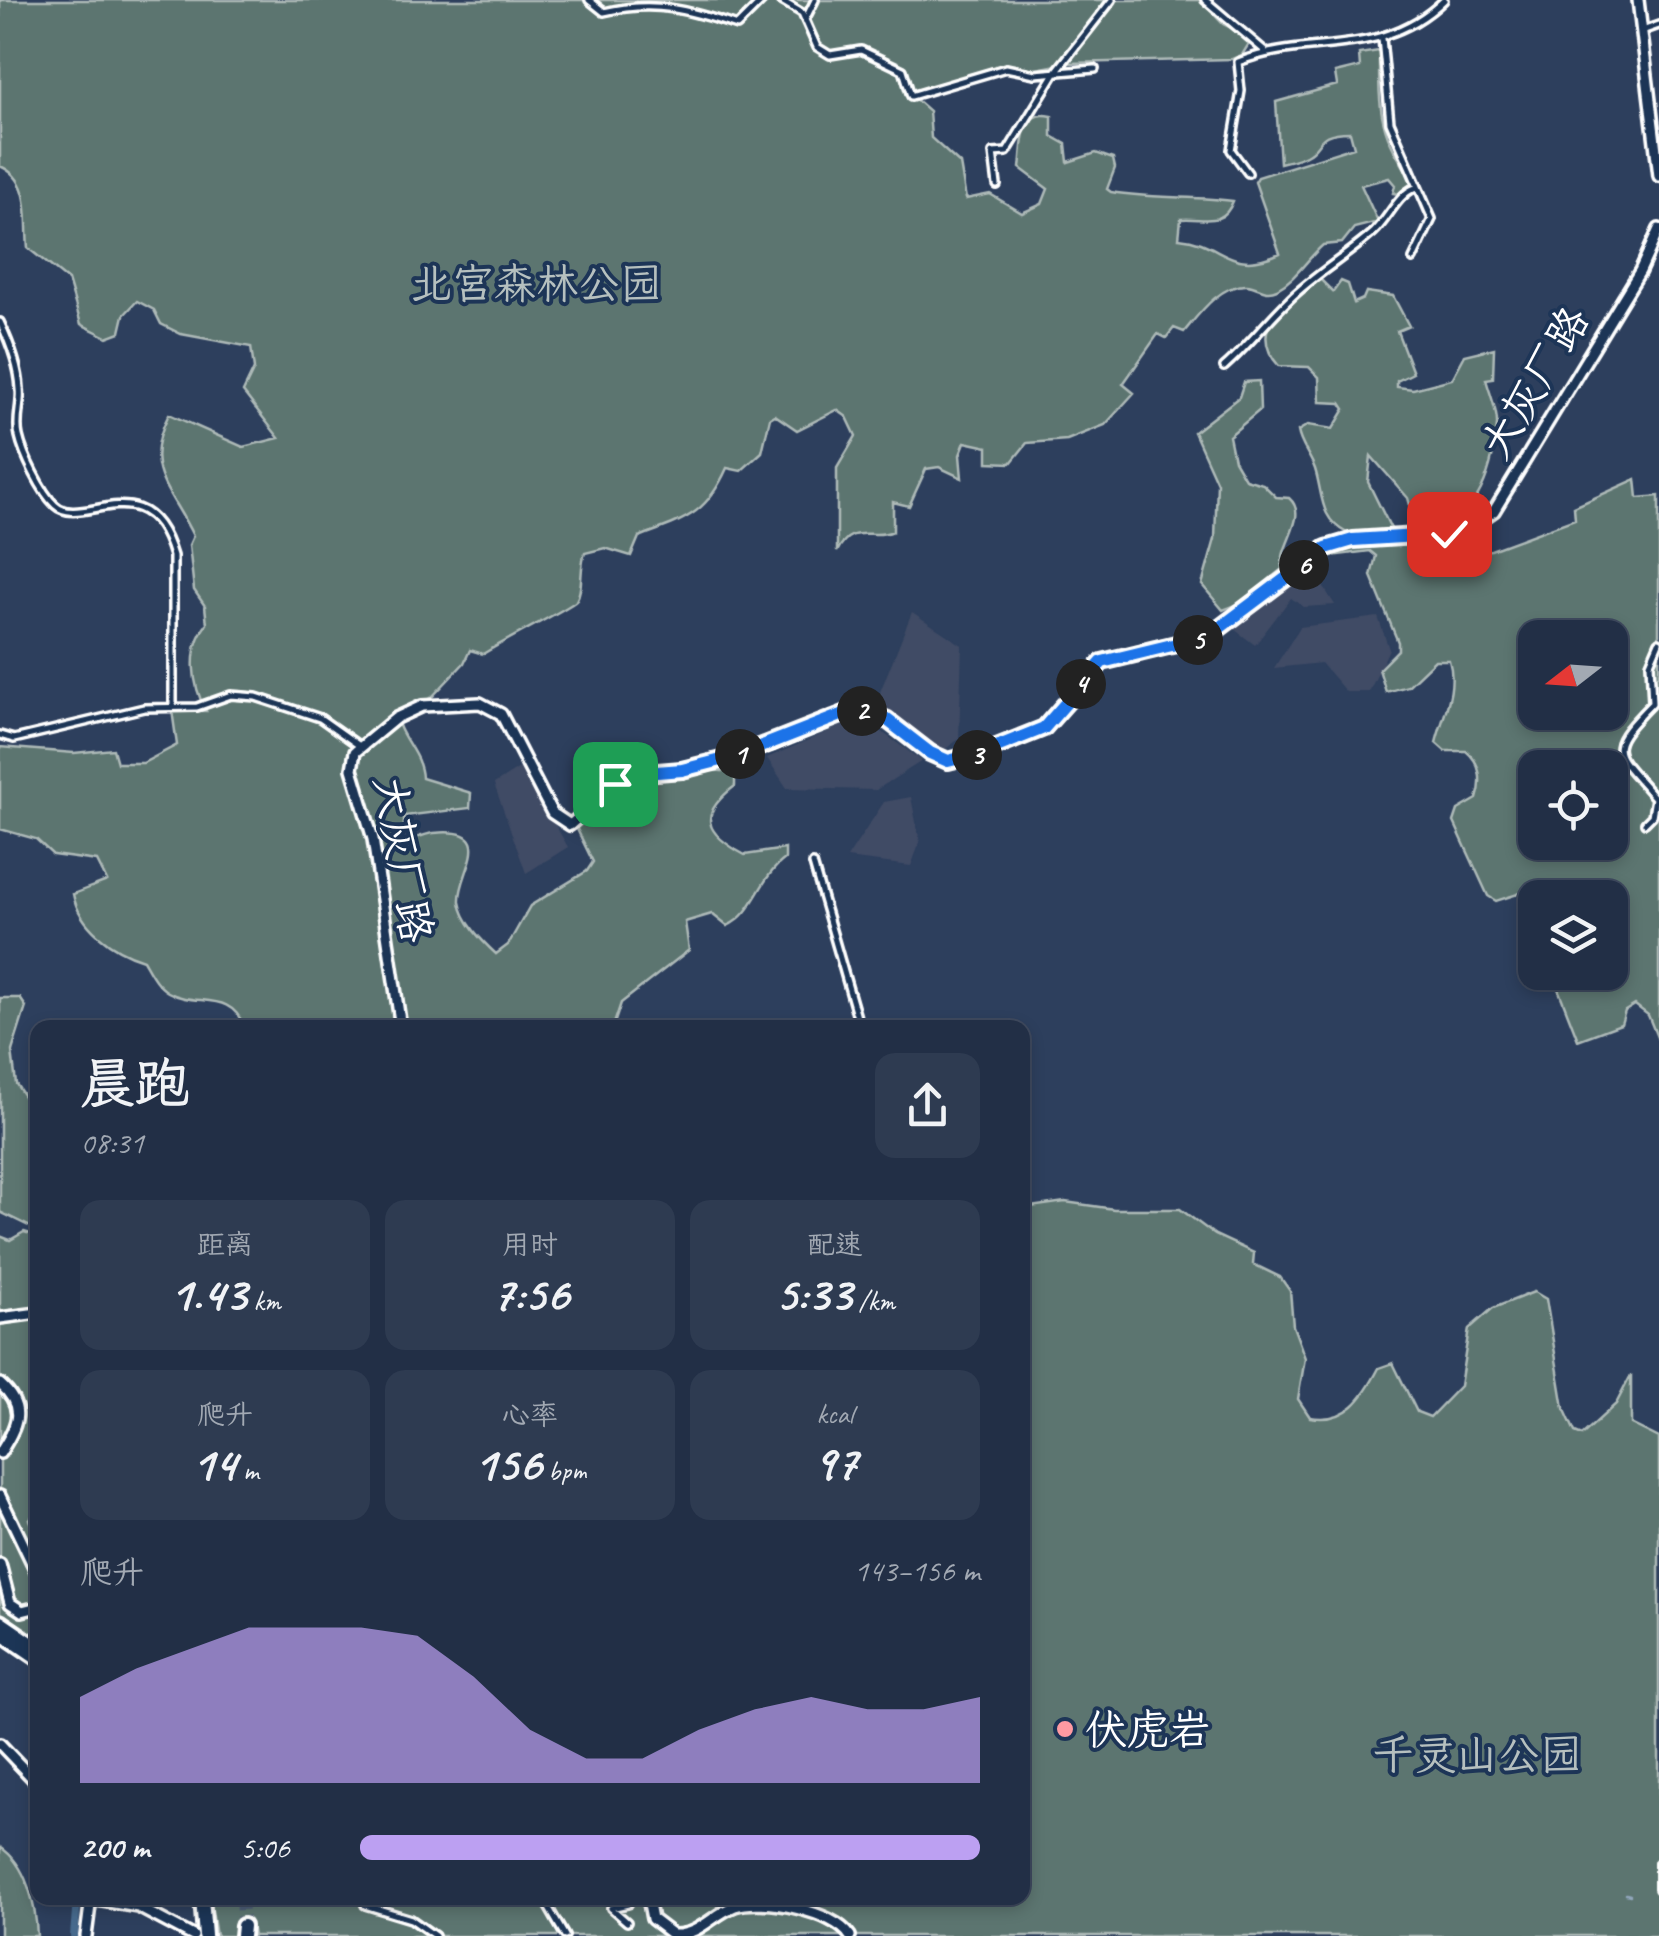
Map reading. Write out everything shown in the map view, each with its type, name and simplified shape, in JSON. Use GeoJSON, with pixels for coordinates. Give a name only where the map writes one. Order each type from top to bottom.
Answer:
{"type":"FeatureCollection","features":[{"type":"Feature","properties":{"kind":"highway"},"geometry":{"type":"LineString","coordinates":[[0,1622],[30,1643]]}},
{"type":"Feature","properties":{"kind":"highway"},"geometry":{"type":"LineString","coordinates":[[0,1632],[30,1653]]}},
{"type":"Feature","properties":{"kind":"highway"},"geometry":{"type":"LineString","coordinates":[[203,1905],[205,1936]]}},
{"type":"Feature","properties":{"kind":"street"},"geometry":{"type":"LineString","coordinates":[[589,0],[604,12],[624,2],[679,4],[737,26],[763,0]]}},
{"type":"Feature","properties":{"kind":"street"},"geometry":{"type":"LineString","coordinates":[[780,0],[806,18],[817,47],[830,55],[862,50],[888,60],[903,70],[912,96],[1006,68],[1055,73],[1095,69]]}},
{"type":"Feature","properties":{"kind":"street"},"geometry":{"type":"LineString","coordinates":[[806,18],[815,0]]}},
{"type":"Feature","properties":{"kind":"street"},"geometry":{"type":"LineString","coordinates":[[997,185],[993,153],[1008,152],[1055,73],[1112,0]]}},
{"type":"Feature","properties":{"kind":"street"},"geometry":{"type":"LineString","coordinates":[[1206,0],[1266,51]]}},
{"type":"Feature","properties":{"kind":"street"},"geometry":{"type":"LineString","coordinates":[[1248,173],[1231,150],[1241,91],[1238,62],[1266,51],[1382,38],[1408,29],[1444,0]]}},
{"type":"Feature","properties":{"kind":"street"},"geometry":{"type":"LineString","coordinates":[[1638,0],[1659,176]]}},
{"type":"Feature","properties":{"kind":"street"},"geometry":{"type":"LineString","coordinates":[[1642,31],[1659,25]]}},
{"type":"Feature","properties":{"kind":"street"},"geometry":{"type":"LineString","coordinates":[[1382,38],[1390,122],[1415,188],[1432,219],[1414,259]]}},
{"type":"Feature","properties":{"kind":"street"},"geometry":{"type":"LineString","coordinates":[[1224,367],[1261,334],[1290,299],[1374,232],[1395,211],[1402,196],[1415,188]]}},
{"type":"Feature","properties":{"kind":"street","name":"大灰厂路"},"geometry":{"type":"LineString","coordinates":[[400,1020],[373,839],[352,770],[361,747],[396,718],[422,706],[480,704],[501,714],[552,813],[570,825],[623,778],[719,761],[849,712],[886,719],[930,753],[948,761],[1000,747],[1052,722],[1102,662],[1209,636],[1326,548],[1353,540],[1464,532],[1480,524],[1494,511],[1640,272],[1659,229]]}},
{"type":"Feature","properties":{"kind":"street"},"geometry":{"type":"LineString","coordinates":[[0,322],[21,390],[19,436],[53,504],[72,512],[120,502],[134,505],[168,540],[173,556],[173,708]]}},
{"type":"Feature","properties":{"kind":"street"},"geometry":{"type":"LineString","coordinates":[[1645,823],[1652,816],[1656,798],[1622,765],[1618,747],[1619,736],[1652,703],[1650,663],[1659,642]]}},
{"type":"Feature","properties":{"kind":"street"},"geometry":{"type":"LineString","coordinates":[[0,735],[14,739],[144,708],[197,707],[231,695],[256,697],[320,718],[361,747]]}},
{"type":"Feature","properties":{"kind":"street"},"geometry":{"type":"LineString","coordinates":[[813,864],[858,1020]]}},
{"type":"Feature","properties":{"kind":"street"},"geometry":{"type":"LineString","coordinates":[[0,1318],[30,1315]]}},
{"type":"Feature","properties":{"kind":"street"},"geometry":{"type":"LineString","coordinates":[[0,1384],[15,1400],[18,1418],[0,1453]]}},
{"type":"Feature","properties":{"kind":"street"},"geometry":{"type":"LineString","coordinates":[[0,1496],[30,1558]]}},
{"type":"Feature","properties":{"kind":"street"},"geometry":{"type":"LineString","coordinates":[[0,1564],[10,1603],[22,1612],[30,1610]]}},
{"type":"Feature","properties":{"kind":"street"},"geometry":{"type":"LineString","coordinates":[[0,1744],[30,1776]]}},
{"type":"Feature","properties":{"kind":"street"},"geometry":{"type":"LineString","coordinates":[[1659,1864],[1659,1889]]}},
{"type":"Feature","properties":{"kind":"street"},"geometry":{"type":"LineString","coordinates":[[86,1936],[90,1905]]}},
{"type":"Feature","properties":{"kind":"street"},"geometry":{"type":"LineString","coordinates":[[128,1905],[193,1936]]}},
{"type":"Feature","properties":{"kind":"street"},"geometry":{"type":"LineString","coordinates":[[365,1905],[374,1912],[411,1919],[435,1936]]}},
{"type":"Feature","properties":{"kind":"street"},"geometry":{"type":"LineString","coordinates":[[548,1905],[565,1936]]}},
{"type":"Feature","properties":{"kind":"street"},"geometry":{"type":"LineString","coordinates":[[624,1905],[611,1908],[627,1922]]}},
{"type":"Feature","properties":{"kind":"street"},"geometry":{"type":"LineString","coordinates":[[649,1905],[652,1919],[673,1935],[694,1931],[730,1905]]}},
{"type":"Feature","properties":{"kind":"street"},"geometry":{"type":"LineString","coordinates":[[775,1905],[832,1918],[850,1936]]}},
{"type":"Feature","properties":{"kind":"shaded area"},"geometry":{"type":"Polygon","coordinates":[[[1312,569],[1335,605],[1304,607],[1291,598],[1255,645],[1234,629],[1312,569]]]}},
{"type":"Feature","properties":{"kind":"shaded area"},"geometry":{"type":"Polygon","coordinates":[[[912,612],[962,645],[959,739],[940,753],[876,702],[912,612]]]}},
{"type":"Feature","properties":{"kind":"shaded area"},"geometry":{"type":"Polygon","coordinates":[[[1378,617],[1389,649],[1369,692],[1346,692],[1321,663],[1274,668],[1300,627],[1378,617]]]}},
{"type":"Feature","properties":{"kind":"shaded area"},"geometry":{"type":"Polygon","coordinates":[[[843,725],[882,732],[922,761],[876,790],[787,788],[767,758],[843,725]]]}},
{"type":"Feature","properties":{"kind":"shaded area"},"geometry":{"type":"Polygon","coordinates":[[[521,767],[568,847],[526,873],[494,784],[521,767]]]}},
{"type":"Feature","properties":{"kind":"shaded area"},"geometry":{"type":"Polygon","coordinates":[[[911,797],[920,842],[911,866],[847,858],[884,802],[911,797]]]}},
{"type":"Feature","properties":{"kind":"green space","name":"北宫森林公园"},"geometry":{"type":"Polygon","coordinates":[[[0,0],[1200,0],[1223,24],[1248,36],[1250,42],[1242,55],[1232,59],[1068,63],[1036,69],[1006,65],[913,91],[913,97],[929,111],[931,138],[960,164],[966,199],[990,194],[1022,213],[1042,204],[1048,189],[1020,168],[1022,149],[1028,123],[1041,115],[1052,116],[1052,136],[1066,144],[1068,162],[1096,153],[1113,159],[1115,168],[1107,189],[1111,192],[1233,201],[1218,218],[1181,219],[1179,238],[1249,261],[1280,253],[1255,182],[1258,177],[1354,147],[1350,132],[1330,134],[1306,155],[1280,163],[1276,102],[1337,85],[1335,73],[1360,67],[1359,54],[1379,51],[1383,120],[1393,149],[1414,181],[1398,194],[1393,193],[1395,185],[1389,178],[1361,185],[1378,222],[1354,228],[1342,243],[1323,245],[1277,289],[1265,291],[1247,285],[1228,289],[1211,301],[1184,332],[1174,328],[1166,338],[1158,334],[1123,384],[1134,393],[1105,425],[1067,440],[1027,443],[1011,463],[988,462],[988,447],[965,442],[960,455],[962,478],[939,467],[926,469],[909,506],[893,502],[893,531],[856,534],[837,552],[837,468],[856,436],[847,417],[837,410],[797,430],[775,415],[770,418],[762,452],[741,471],[727,468],[702,506],[639,537],[631,556],[605,548],[585,553],[576,601],[483,654],[470,650],[464,663],[431,698],[395,712],[422,778],[471,793],[470,808],[404,816],[404,832],[397,844],[434,833],[467,837],[472,854],[460,902],[474,931],[496,954],[508,945],[530,906],[587,871],[593,862],[575,825],[625,780],[709,770],[735,772],[735,786],[711,815],[714,831],[745,855],[785,849],[785,859],[768,876],[751,905],[727,926],[712,914],[685,922],[689,950],[621,1003],[615,1020],[240,1020],[222,1003],[168,992],[143,960],[120,951],[90,927],[73,894],[107,881],[97,861],[53,855],[36,839],[0,829],[0,747],[74,753],[113,749],[117,763],[143,763],[177,745],[172,710],[206,711],[197,690],[194,655],[207,624],[205,606],[194,590],[189,545],[193,536],[158,465],[161,433],[169,414],[243,447],[279,438],[243,392],[254,369],[251,347],[181,334],[161,324],[154,310],[137,301],[124,315],[120,332],[107,337],[81,324],[68,280],[28,248],[23,190],[11,172],[0,166],[0,0]]]}},
{"type":"Feature","properties":{"kind":"green space"},"geometry":{"type":"Polygon","coordinates":[[[1314,280],[1321,280],[1333,292],[1341,281],[1348,284],[1354,303],[1363,299],[1366,292],[1393,296],[1409,326],[1397,331],[1413,373],[1397,381],[1397,387],[1413,389],[1452,379],[1465,355],[1494,348],[1493,378],[1486,379],[1497,420],[1491,461],[1477,497],[1453,521],[1436,527],[1416,526],[1408,498],[1371,456],[1368,482],[1391,529],[1347,533],[1331,521],[1298,431],[1308,425],[1333,429],[1345,409],[1341,403],[1320,402],[1319,377],[1309,367],[1279,366],[1267,340],[1268,328],[1281,305],[1314,280]]]}},
{"type":"Feature","properties":{"kind":"green space"},"geometry":{"type":"Polygon","coordinates":[[[1259,381],[1260,410],[1229,436],[1234,460],[1245,479],[1263,484],[1276,497],[1289,498],[1295,505],[1295,522],[1282,569],[1239,604],[1223,610],[1202,585],[1215,539],[1217,483],[1194,432],[1239,397],[1244,382],[1259,381]]]}},
{"type":"Feature","properties":{"kind":"green space"},"geometry":{"type":"Polygon","coordinates":[[[1636,479],[1638,498],[1659,496],[1659,1042],[1648,1015],[1635,1005],[1625,1011],[1621,1024],[1578,1040],[1559,990],[1628,990],[1628,880],[1518,880],[1518,894],[1496,901],[1488,896],[1454,822],[1458,810],[1477,799],[1478,767],[1466,751],[1445,751],[1436,743],[1452,682],[1449,660],[1435,660],[1408,686],[1386,692],[1379,669],[1398,650],[1398,642],[1371,576],[1376,556],[1370,551],[1330,556],[1324,575],[1313,561],[1330,550],[1370,539],[1476,530],[1482,551],[1491,550],[1575,519],[1574,507],[1636,479]]]}},
{"type":"Feature","properties":{"kind":"green space"},"geometry":{"type":"Polygon","coordinates":[[[0,998],[20,998],[26,1007],[12,1051],[16,1084],[30,1105],[30,1227],[0,1212],[0,998]]]}},
{"type":"Feature","properties":{"kind":"green space","name":"千灵山公园"},"geometry":{"type":"Polygon","coordinates":[[[1065,1202],[1114,1209],[1180,1209],[1215,1235],[1254,1253],[1253,1264],[1280,1277],[1290,1291],[1293,1326],[1305,1358],[1298,1399],[1310,1417],[1344,1412],[1360,1398],[1379,1368],[1393,1363],[1417,1412],[1430,1417],[1460,1386],[1469,1329],[1493,1308],[1534,1292],[1546,1299],[1564,1408],[1575,1432],[1582,1435],[1616,1404],[1631,1375],[1631,1424],[1659,1438],[1659,1936],[253,1936],[251,1925],[239,1922],[235,1936],[216,1936],[211,1905],[1030,1905],[1030,1207],[1065,1202]]]}},
{"type":"Feature","properties":{"kind":"green space"},"geometry":{"type":"Polygon","coordinates":[[[24,1232],[30,1234],[30,1636],[0,1613],[0,1236],[10,1240],[24,1232]]]}},
{"type":"Feature","properties":{"kind":"green space"},"geometry":{"type":"Polygon","coordinates":[[[0,1847],[23,1875],[35,1912],[37,1936],[0,1936],[0,1847]]]}},
{"type":"Feature","properties":{"kind":"waterway"},"geometry":{"type":"LineString","coordinates":[[1626,1894],[1630,1895]]}},
{"type":"Feature","properties":{"kind":"waterway"},"geometry":{"type":"LineString","coordinates":[[74,1936],[76,1905]]}},
{"type":"Feature","properties":{"kind":"tunnel"},"geometry":{"type":"LineString","coordinates":[[242,1905],[243,1926]]}},
{"type":"Feature","properties":{"kind":"place","name":"伏虎岩"},"geometry":{"type":"Point","coordinates":[1065,1729]}},
{"type":"Feature","properties":{"kind":"route"},"geometry":{"type":"LineString","coordinates":[[615,784],[632,774],[682,770],[737,756],[849,712],[862,711],[886,719],[930,753],[948,761],[984,752],[1052,722],[1088,674],[1102,662],[1209,636],[1326,548],[1353,540],[1449,534]]}}]}
